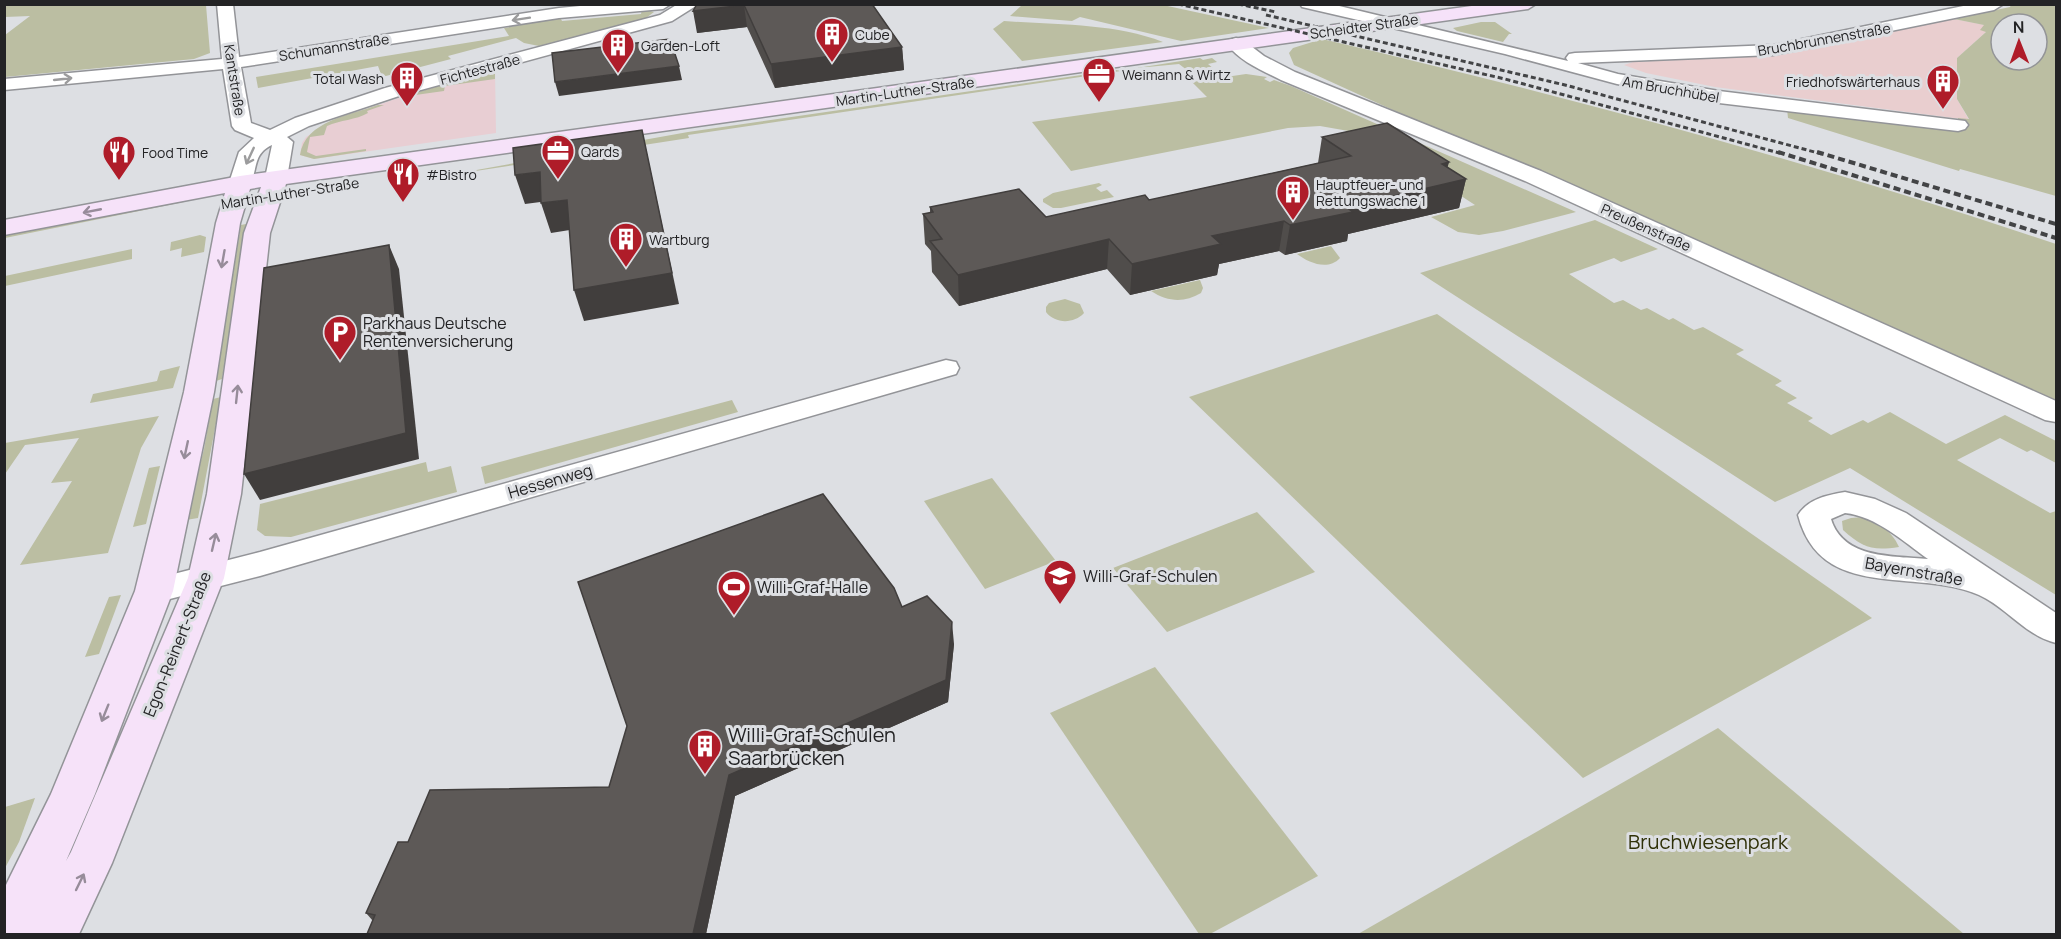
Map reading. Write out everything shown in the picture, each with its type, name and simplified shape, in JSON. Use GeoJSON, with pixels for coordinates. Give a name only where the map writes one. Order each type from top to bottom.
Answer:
{"type":"FeatureCollection","features":[{"type":"Feature","properties":{"kind":"main road","name":"Scheidter Straße"},"geometry":{"type":"LineString","coordinates":[[1236,44],[1528,4]]}},
{"type":"Feature","properties":{"kind":"main road","name":"Martin-Luther-Straße"},"geometry":{"type":"LineString","coordinates":[[4,228],[237,192],[537,150],[574,137],[1236,44]]}},
{"type":"Feature","properties":{"kind":"main road","name":"Egon-Reinert-Straße"},"geometry":{"type":"LineString","coordinates":[[54,934],[89,863],[206,578],[224,494],[257,233],[272,187]]}},
{"type":"Feature","properties":{"kind":"main road","name":"Martin-Luther-Straße"},"geometry":{"type":"LineString","coordinates":[[4,246],[237,192]]}},
{"type":"Feature","properties":{"kind":"main road"},"geometry":{"type":"LineString","coordinates":[[6,934],[39,870],[73,794],[154,591],[199,392],[228,223],[237,192]]}},
{"type":"Feature","properties":{"kind":"street","name":"Kantstraße"},"geometry":{"type":"LineString","coordinates":[[225,4],[242,126],[269,137]]}},
{"type":"Feature","properties":{"kind":"street","name":"Schumannstraße"},"geometry":{"type":"LineString","coordinates":[[4,85],[232,63],[559,13],[663,4]]}},
{"type":"Feature","properties":{"kind":"street","name":"Fichtestraße"},"geometry":{"type":"LineString","coordinates":[[237,192],[249,152],[269,137],[352,104],[666,18],[691,4]]}},
{"type":"Feature","properties":{"kind":"street","name":"Am Bruchhübel"},"geometry":{"type":"LineString","coordinates":[[1308,4],[1390,22],[1617,79],[1719,97],[1958,125]]}},
{"type":"Feature","properties":{"kind":"street","name":"Bruchbrunnenstraße"},"geometry":{"type":"LineString","coordinates":[[1545,60],[1773,50],[1994,5]]}},
{"type":"Feature","properties":{"kind":"street","name":"Preußenstraße"},"geometry":{"type":"LineString","coordinates":[[1236,44],[1257,60],[1288,76],[1533,176],[2056,413]]}},
{"type":"Feature","properties":{"kind":"street"},"geometry":{"type":"LineString","coordinates":[[269,137],[283,142],[272,187]]}},
{"type":"Feature","properties":{"kind":"street","name":"Hessenweg"},"geometry":{"type":"LineString","coordinates":[[154,591],[946,368]]}},
{"type":"Feature","properties":{"kind":"street","name":"Bayernstraße"},"geometry":{"type":"LineString","coordinates":[[1991,586],[1945,573],[1866,565],[1837,553],[1815,526],[1814,515],[1824,507],[1840,501],[1867,506],[1895,521],[2056,630]]}},
{"type":"Feature","properties":{"kind":"shaded area"},"geometry":{"type":"Polygon","coordinates":[[[1954,19],[1985,25],[1987,31],[1957,58],[1957,99],[1969,120],[1715,87],[1646,73],[1624,65],[1633,62],[1764,56],[1954,19]]]}},
{"type":"Feature","properties":{"kind":"shaded area"},"geometry":{"type":"Polygon","coordinates":[[[495,70],[496,133],[314,159],[300,155],[302,143],[306,137],[329,122],[401,97],[495,70]]]}},
{"type":"Feature","properties":{"kind":"green space"},"geometry":{"type":"Polygon","coordinates":[[[5,4],[206,5],[210,53],[194,59],[5,77],[5,35],[30,16],[5,17],[5,4]]]}},
{"type":"Feature","properties":{"kind":"green space"},"geometry":{"type":"Polygon","coordinates":[[[1022,5],[1163,5],[1269,28],[1181,41],[1080,17],[1072,21],[1010,16],[1022,5]]]}},
{"type":"Feature","properties":{"kind":"green space"},"geometry":{"type":"Polygon","coordinates":[[[2011,5],[2056,5],[2056,196],[1960,169],[1959,171],[1788,118],[1787,109],[1958,128],[1958,118],[1969,119],[1957,99],[1957,58],[1986,32],[1980,30],[1984,25],[1954,19],[2011,5]]]}},
{"type":"Feature","properties":{"kind":"green space"},"geometry":{"type":"Polygon","coordinates":[[[642,9],[654,12],[646,18],[539,46],[524,43],[516,38],[448,56],[451,59],[382,77],[378,66],[258,88],[256,77],[509,36],[504,28],[555,19],[555,17],[560,17],[562,21],[641,14],[642,9]]]}},
{"type":"Feature","properties":{"kind":"green space"},"geometry":{"type":"Polygon","coordinates":[[[1004,21],[1105,28],[1163,42],[1022,61],[993,29],[1004,21]]]}},
{"type":"Feature","properties":{"kind":"green space"},"geometry":{"type":"Polygon","coordinates":[[[1481,22],[1495,22],[1512,34],[1509,34],[1503,42],[1457,31],[1453,28],[1481,22]]]}},
{"type":"Feature","properties":{"kind":"green space"},"geometry":{"type":"Polygon","coordinates":[[[1322,39],[1507,84],[1692,133],[1875,186],[2056,244],[2056,402],[1536,170],[1395,111],[1294,65],[1289,53],[1293,48],[1322,39]]]}},
{"type":"Feature","properties":{"kind":"green space"},"geometry":{"type":"Polygon","coordinates":[[[1200,58],[1203,60],[1212,58],[1217,62],[1208,64],[1214,69],[1191,73],[1179,64],[1137,68],[1200,58]]]}},
{"type":"Feature","properties":{"kind":"green space"},"geometry":{"type":"Polygon","coordinates":[[[495,70],[495,79],[445,86],[444,91],[401,97],[495,70]]]}},
{"type":"Feature","properties":{"kind":"green space"},"geometry":{"type":"Polygon","coordinates":[[[1121,71],[688,135],[689,138],[443,176],[688,132],[1121,71]]]}},
{"type":"Feature","properties":{"kind":"green space"},"geometry":{"type":"Polygon","coordinates":[[[1246,74],[1267,77],[1264,79],[1270,82],[1274,80],[1291,86],[1576,212],[1503,231],[1479,235],[1458,232],[1431,217],[1475,205],[1383,145],[1360,133],[1320,126],[1288,128],[1071,171],[1032,122],[1207,97],[1192,82],[1246,74]]]}},
{"type":"Feature","properties":{"kind":"green space"},"geometry":{"type":"Polygon","coordinates":[[[384,105],[353,119],[327,126],[324,135],[310,137],[307,152],[316,156],[366,149],[366,151],[314,159],[300,155],[310,134],[319,127],[342,116],[384,105]]]}},
{"type":"Feature","properties":{"kind":"green space"},"geometry":{"type":"Polygon","coordinates":[[[1099,183],[1102,185],[1096,188],[1101,192],[1107,190],[1114,197],[1061,208],[1053,208],[1043,202],[1043,199],[1053,193],[1099,183]]]}},
{"type":"Feature","properties":{"kind":"green space"},"geometry":{"type":"Polygon","coordinates":[[[184,199],[184,202],[5,238],[5,234],[184,199]]]}},
{"type":"Feature","properties":{"kind":"green space"},"geometry":{"type":"Polygon","coordinates":[[[1595,220],[1658,249],[1621,262],[1614,258],[1569,274],[1614,303],[1623,300],[1641,310],[1647,308],[1669,320],[1673,318],[1694,330],[1703,327],[1744,350],[1736,354],[1782,381],[1775,385],[1797,398],[1787,403],[1813,418],[1808,421],[1831,435],[1863,420],[1868,423],[1890,412],[1946,444],[2005,415],[2056,441],[2056,463],[2000,438],[1957,460],[2050,513],[2056,511],[2056,595],[1850,468],[1775,502],[1420,273],[1595,220]]]}},
{"type":"Feature","properties":{"kind":"green space"},"geometry":{"type":"Polygon","coordinates":[[[246,224],[222,379],[216,381],[241,225],[246,224]]]}},
{"type":"Feature","properties":{"kind":"green space"},"geometry":{"type":"Polygon","coordinates":[[[200,235],[206,237],[204,252],[181,257],[182,248],[170,251],[171,242],[200,235]]]}},
{"type":"Feature","properties":{"kind":"green space"},"geometry":{"type":"Polygon","coordinates":[[[1331,246],[1340,258],[1330,264],[1313,263],[1297,254],[1331,246]]]}},
{"type":"Feature","properties":{"kind":"green space"},"geometry":{"type":"Polygon","coordinates":[[[132,249],[132,259],[5,286],[5,276],[132,249]]]}},
{"type":"Feature","properties":{"kind":"green space"},"geometry":{"type":"Polygon","coordinates":[[[1200,280],[1203,288],[1201,293],[1182,300],[1170,299],[1151,291],[1200,280]]]}},
{"type":"Feature","properties":{"kind":"green space"},"geometry":{"type":"Polygon","coordinates":[[[1065,299],[1080,304],[1084,313],[1080,317],[1065,321],[1054,319],[1046,312],[1049,303],[1065,299]]]}},
{"type":"Feature","properties":{"kind":"green space"},"geometry":{"type":"Polygon","coordinates":[[[1437,314],[1872,618],[1583,778],[1189,397],[1437,314]]]}},
{"type":"Feature","properties":{"kind":"green space"},"geometry":{"type":"Polygon","coordinates":[[[180,366],[173,388],[90,403],[93,394],[157,381],[160,371],[180,366]]]}},
{"type":"Feature","properties":{"kind":"green space"},"geometry":{"type":"Polygon","coordinates":[[[221,397],[198,518],[186,520],[204,449],[213,399],[221,397]]]}},
{"type":"Feature","properties":{"kind":"green space"},"geometry":{"type":"Polygon","coordinates":[[[732,400],[738,412],[485,484],[481,467],[732,400]]]}},
{"type":"Feature","properties":{"kind":"green space"},"geometry":{"type":"Polygon","coordinates":[[[159,416],[141,448],[108,553],[20,565],[72,481],[51,483],[79,438],[25,445],[5,474],[5,443],[159,416]]]}},
{"type":"Feature","properties":{"kind":"green space"},"geometry":{"type":"Polygon","coordinates":[[[426,462],[428,472],[451,466],[457,492],[291,537],[265,536],[257,530],[260,504],[426,462]]]}},
{"type":"Feature","properties":{"kind":"green space"},"geometry":{"type":"Polygon","coordinates":[[[160,466],[146,524],[133,527],[149,468],[160,466]]]}},
{"type":"Feature","properties":{"kind":"green space"},"geometry":{"type":"Polygon","coordinates":[[[992,478],[1056,561],[985,589],[924,501],[992,478]]]}},
{"type":"Feature","properties":{"kind":"green space"},"geometry":{"type":"Polygon","coordinates":[[[1257,512],[1315,572],[1167,632],[1113,568],[1257,512]]]}},
{"type":"Feature","properties":{"kind":"green space"},"geometry":{"type":"Polygon","coordinates":[[[1863,517],[1884,528],[1899,547],[1882,549],[1868,547],[1843,530],[1842,521],[1863,517]]]}},
{"type":"Feature","properties":{"kind":"green space"},"geometry":{"type":"Polygon","coordinates":[[[121,595],[99,654],[85,657],[109,597],[121,595]]]}},
{"type":"Feature","properties":{"kind":"green space"},"geometry":{"type":"Polygon","coordinates":[[[1155,667],[1318,876],[1210,934],[1199,934],[1050,713],[1155,667]]]}},
{"type":"Feature","properties":{"kind":"green space","name":"Bruchwiesenpark"},"geometry":{"type":"Polygon","coordinates":[[[1718,728],[1964,934],[1358,934],[1718,728]]]}},
{"type":"Feature","properties":{"kind":"green space"},"geometry":{"type":"Polygon","coordinates":[[[35,798],[19,842],[5,868],[5,807],[35,798]]]}},
{"type":"Feature","properties":{"kind":"building"},"geometry":{"type":"Polygon","coordinates":[[[697,4],[872,4],[902,47],[771,64],[744,5],[693,11],[697,4]]]}},
{"type":"Feature","properties":{"kind":"building"},"geometry":{"type":"Polygon","coordinates":[[[670,39],[679,66],[555,82],[552,53],[670,39]]]}},
{"type":"Feature","properties":{"kind":"building"},"geometry":{"type":"Polygon","coordinates":[[[1387,123],[1449,162],[1442,164],[1466,179],[1346,207],[1353,212],[1290,225],[1284,221],[1212,236],[1221,244],[1132,264],[1109,239],[958,275],[930,241],[942,239],[923,214],[933,212],[930,207],[1019,189],[1046,217],[1145,195],[1149,200],[1351,156],[1322,137],[1387,123]]]}},
{"type":"Feature","properties":{"kind":"building","name":"Wartburg"},"geometry":{"type":"Polygon","coordinates":[[[642,130],[672,273],[574,290],[567,200],[541,203],[540,172],[515,175],[513,148],[642,130]]]}},
{"type":"Feature","properties":{"kind":"building","name":"Parkhaus Deutsche Rentenversicherung"},"geometry":{"type":"Polygon","coordinates":[[[389,245],[406,433],[244,474],[264,268],[389,245]]]}},
{"type":"Feature","properties":{"kind":"building"},"geometry":{"type":"Polygon","coordinates":[[[823,494],[894,588],[902,607],[927,596],[952,622],[946,680],[729,775],[693,934],[367,934],[375,915],[366,913],[398,842],[408,842],[430,790],[609,787],[627,726],[578,582],[823,494]]]}},
{"type":"Feature","properties":{"kind":"railway"},"geometry":{"type":"LineString","coordinates":[[1178,4],[1505,79],[1783,154]]}},
{"type":"Feature","properties":{"kind":"railway"},"geometry":{"type":"LineString","coordinates":[[1238,4],[1276,12]]}},
{"type":"Feature","properties":{"kind":"railway"},"geometry":{"type":"LineString","coordinates":[[1266,15],[1565,85],[1822,154]]}},
{"type":"Feature","properties":{"kind":"railway"},"geometry":{"type":"LineString","coordinates":[[1778,152],[2056,238]]}},
{"type":"Feature","properties":{"kind":"railway"},"geometry":{"type":"LineString","coordinates":[[1817,152],[2056,224]]}},
{"type":"Feature","properties":{"kind":"place","name":"Cube"},"geometry":{"type":"Point","coordinates":[832,63]}},
{"type":"Feature","properties":{"kind":"place","name":"Garden-Loft"},"geometry":{"type":"Point","coordinates":[618,74]}},
{"type":"Feature","properties":{"kind":"place","name":"Weimann & Wirtz"},"geometry":{"type":"Point","coordinates":[1099,103]}},
{"type":"Feature","properties":{"kind":"place","name":"Total Wash"},"geometry":{"type":"Point","coordinates":[407,107]}},
{"type":"Feature","properties":{"kind":"place","name":"Friedhofswärterhaus"},"geometry":{"type":"Point","coordinates":[1943,110]}},
{"type":"Feature","properties":{"kind":"place","name":"Qards"},"geometry":{"type":"Point","coordinates":[558,180]}},
{"type":"Feature","properties":{"kind":"place","name":"Food Time"},"geometry":{"type":"Point","coordinates":[119,181]}},
{"type":"Feature","properties":{"kind":"place","name":"#Bistro"},"geometry":{"type":"Point","coordinates":[403,203]}},
{"type":"Feature","properties":{"kind":"place","name":"Hauptfeuer- und Rettungswache 1"},"geometry":{"type":"Point","coordinates":[1293,221]}},
{"type":"Feature","properties":{"kind":"place","name":"Wartburg"},"geometry":{"type":"Point","coordinates":[626,268]}},
{"type":"Feature","properties":{"kind":"place","name":"Parkhaus Deutsche Rentenversicherung"},"geometry":{"type":"Point","coordinates":[340,361]}},
{"type":"Feature","properties":{"kind":"place","name":"Willi-Graf-Schulen"},"geometry":{"type":"Point","coordinates":[1060,605]}},
{"type":"Feature","properties":{"kind":"place","name":"Willi-Graf-Halle"},"geometry":{"type":"Point","coordinates":[734,616]}},
{"type":"Feature","properties":{"kind":"place","name":"Willi-Graf-Schulen Saarbrücken"},"geometry":{"type":"Point","coordinates":[705,775]}}]}
